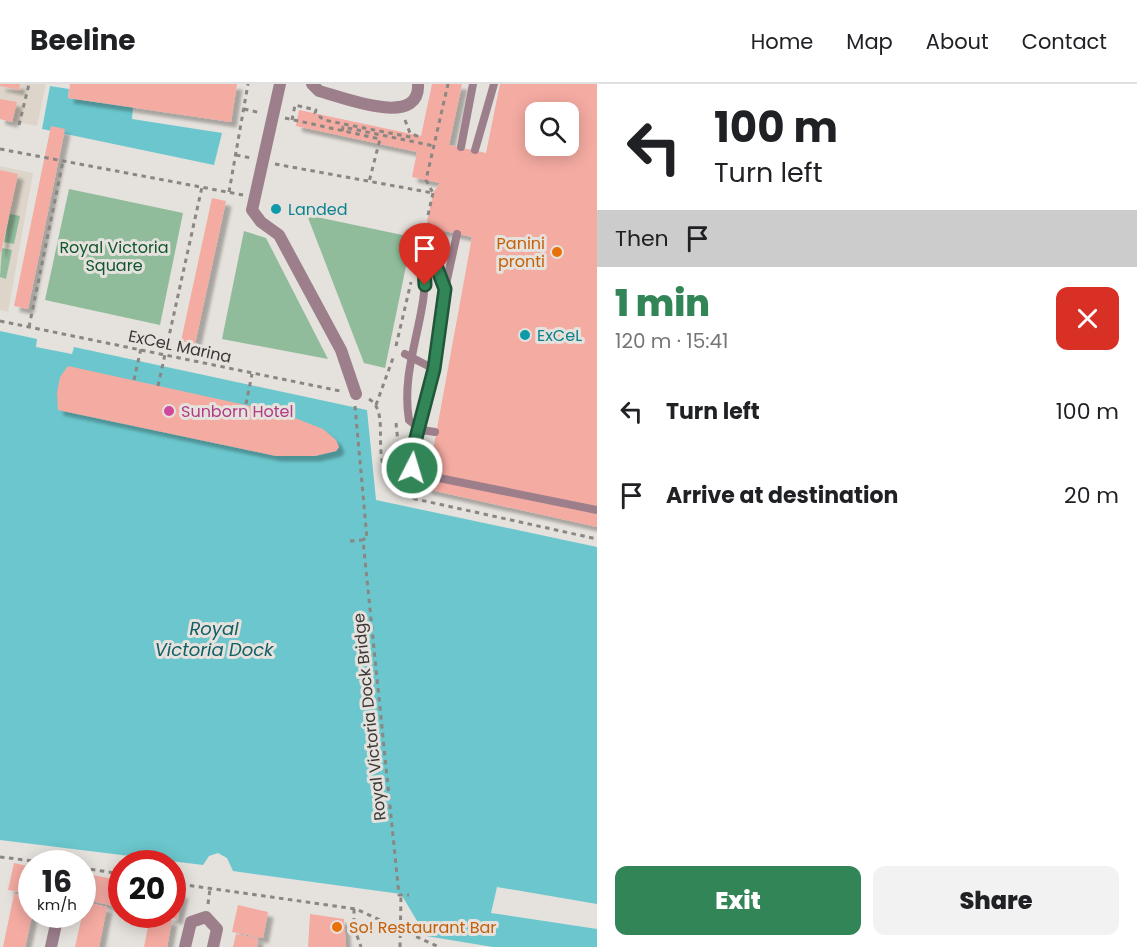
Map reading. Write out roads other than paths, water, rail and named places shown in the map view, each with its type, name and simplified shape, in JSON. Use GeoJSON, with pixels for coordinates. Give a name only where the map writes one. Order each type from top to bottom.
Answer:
{"type":"FeatureCollection","features":[{"type":"Feature","properties":{"kind":"street"},"geometry":{"type":"LineString","coordinates":[[280,84],[252,210],[261,222],[279,235],[341,350],[356,401]]}},
{"type":"Feature","properties":{"kind":"street"},"geometry":{"type":"LineString","coordinates":[[312,84],[319,92],[393,109],[402,108],[413,101],[418,94],[418,84]]}},
{"type":"Feature","properties":{"kind":"street"},"geometry":{"type":"LineString","coordinates":[[185,947],[191,922],[206,917],[217,929],[213,947]]}},
{"type":"Feature","properties":{"kind":"street"},"geometry":{"type":"LineString","coordinates":[[51,947],[55,928]]}},
{"type":"Feature","properties":{"kind":"lane"},"geometry":{"type":"LineString","coordinates":[[461,147],[473,84]]}},
{"type":"Feature","properties":{"kind":"lane"},"geometry":{"type":"LineString","coordinates":[[476,146],[494,84]]}},
{"type":"Feature","properties":{"kind":"lane"},"geometry":{"type":"LineString","coordinates":[[428,227],[423,247],[425,285],[407,379],[406,401],[409,420],[422,430],[435,432]]}},
{"type":"Feature","properties":{"kind":"lane"},"geometry":{"type":"LineString","coordinates":[[457,234],[445,289],[434,369],[410,461],[412,468],[424,475],[597,510]]}},
{"type":"Feature","properties":{"kind":"lane"},"geometry":{"type":"LineString","coordinates":[[423,247],[437,268],[445,289]]}},
{"type":"Feature","properties":{"kind":"lane"},"geometry":{"type":"LineString","coordinates":[[405,354],[434,369]]}},
{"type":"Feature","properties":{"kind":"water"},"geometry":{"type":"Polygon","coordinates":[[[50,86],[69,89],[68,98],[133,107],[132,119],[222,133],[214,165],[42,129],[50,86]]]}},
{"type":"Feature","properties":{"kind":"water","name":"Royal Victoria Dock"},"geometry":{"type":"Polygon","coordinates":[[[0,331],[37,339],[36,347],[72,354],[74,347],[367,410],[376,500],[597,547],[597,947],[493,947],[426,936],[401,894],[233,871],[227,858],[218,853],[209,856],[203,865],[186,863],[186,850],[108,850],[108,853],[96,850],[0,840],[0,331]]]}},
{"type":"Feature","properties":{"kind":"place","name":"Landed"},"geometry":{"type":"Point","coordinates":[276,209]}},
{"type":"Feature","properties":{"kind":"place","name":"Panini pronti"},"geometry":{"type":"Point","coordinates":[557,252]}},
{"type":"Feature","properties":{"kind":"place","name":"ExCeL"},"geometry":{"type":"Point","coordinates":[525,335]}},
{"type":"Feature","properties":{"kind":"place","name":"Sunborn Hotel"},"geometry":{"type":"Point","coordinates":[169,411]}},
{"type":"Feature","properties":{"kind":"place","name":"So! Restaurant Bar"},"geometry":{"type":"Point","coordinates":[337,927]}},
{"type":"Feature","properties":{"kind":"park label","name":"Royal Victoria Square"},"geometry":{"type":"Point","coordinates":[114,256]}}]}
